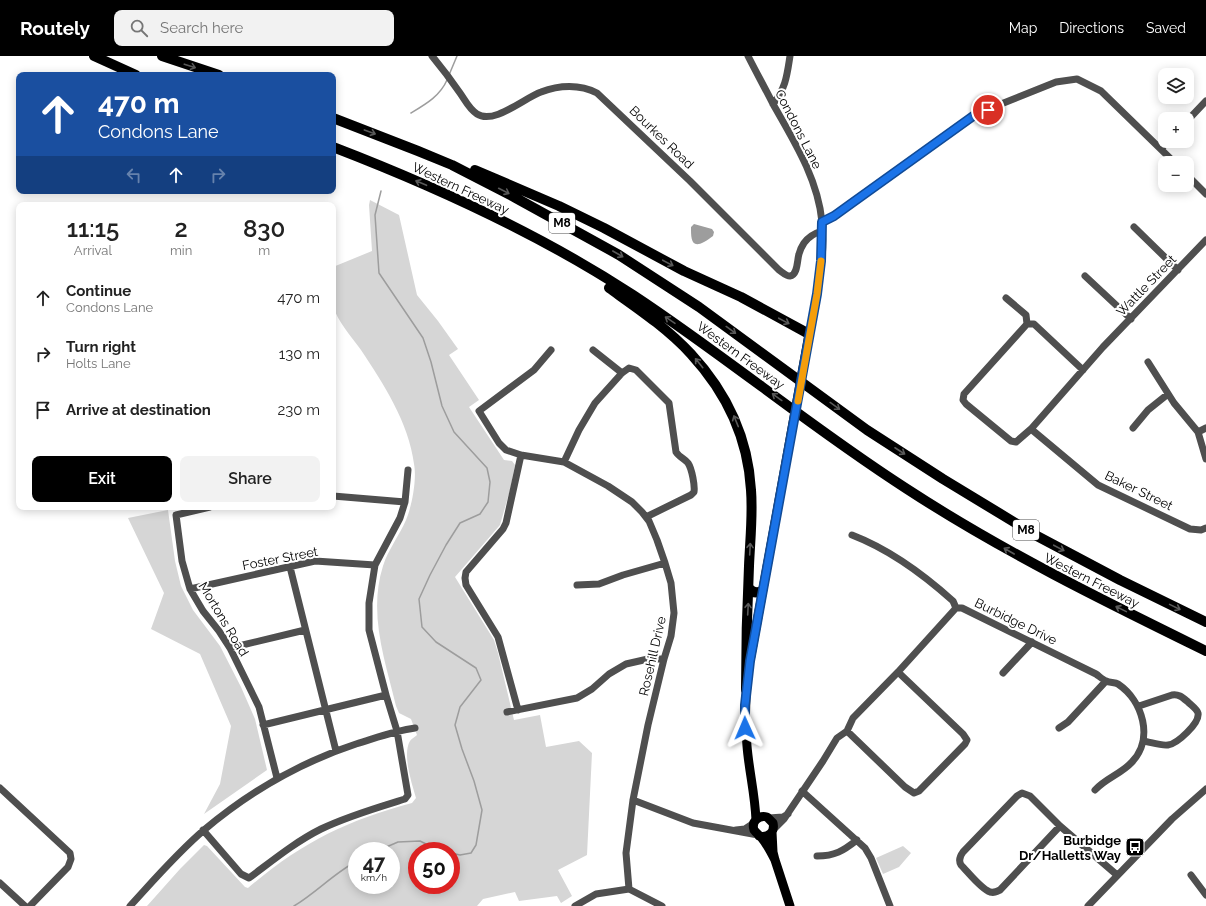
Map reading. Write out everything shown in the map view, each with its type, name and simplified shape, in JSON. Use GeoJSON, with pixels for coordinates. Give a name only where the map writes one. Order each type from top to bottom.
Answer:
{"type":"FeatureCollection","features":[{"type":"Feature","properties":{"kind":"highway"},"geometry":{"type":"LineString","coordinates":[[94,56],[129,72]]}},
{"type":"Feature","properties":{"kind":"highway"},"geometry":{"type":"LineString","coordinates":[[162,56],[210,72]]}},
{"type":"Feature","properties":{"kind":"highway","name":"Western Freeway"},"geometry":{"type":"LineString","coordinates":[[336,119],[452,165],[514,197],[619,255],[699,306],[867,430],[943,479],[1037,536],[1120,580],[1206,622]]}},
{"type":"Feature","properties":{"kind":"highway","name":"Western Freeway"},"geometry":{"type":"LineString","coordinates":[[336,148],[380,165],[451,196],[544,243],[603,277],[661,314],[714,351],[853,454],[907,490],[1080,590],[1206,651]]}},
{"type":"Feature","properties":{"kind":"highway"},"geometry":{"type":"LineString","coordinates":[[418,151],[469,168],[559,206],[810,334]]}},
{"type":"Feature","properties":{"kind":"highway"},"geometry":{"type":"LineString","coordinates":[[544,243],[579,269],[629,302],[676,339],[692,354],[711,378],[728,404],[740,431],[750,475],[751,509],[746,690]]}},
{"type":"Feature","properties":{"kind":"highway"},"geometry":{"type":"LineString","coordinates":[[748,588],[757,593],[762,591]]}},
{"type":"Feature","properties":{"kind":"main road"},"geometry":{"type":"LineString","coordinates":[[775,860],[759,835],[754,830],[754,792],[746,745],[745,705],[750,657],[810,334]]}},
{"type":"Feature","properties":{"kind":"main road"},"geometry":{"type":"LineString","coordinates":[[754,792],[773,823],[773,852],[790,906]]}},
{"type":"Feature","properties":{"kind":"main road"},"geometry":{"type":"LineString","coordinates":[[755,821],[761,816],[768,817]]}},
{"type":"Feature","properties":{"kind":"main road"},"geometry":{"type":"LineString","coordinates":[[759,835],[766,836],[773,831]]}},
{"type":"Feature","properties":{"kind":"street","name":"Bourkes Road"},"geometry":{"type":"LineString","coordinates":[[432,56],[451,80],[469,107],[478,115],[483,117],[493,116],[541,92],[555,88],[578,87],[589,89],[597,93],[690,180],[784,274],[789,276],[795,272],[799,254],[805,242],[814,234],[822,231]]}},
{"type":"Feature","properties":{"kind":"street","name":"Condons Lane"},"geometry":{"type":"LineString","coordinates":[[748,56],[805,162],[816,194],[822,222],[822,231],[820,277],[810,334]]}},
{"type":"Feature","properties":{"kind":"street"},"geometry":{"type":"LineString","coordinates":[[773,104],[782,91],[785,83],[790,56]]}},
{"type":"Feature","properties":{"kind":"street"},"geometry":{"type":"LineString","coordinates":[[822,222],[834,216],[976,114],[1056,82],[1076,79],[1101,92],[1168,156]]}},
{"type":"Feature","properties":{"kind":"street"},"geometry":{"type":"LineString","coordinates":[[1194,114],[1206,101]]}},
{"type":"Feature","properties":{"kind":"street"},"geometry":{"type":"LineString","coordinates":[[1194,182],[1206,194]]}},
{"type":"Feature","properties":{"kind":"street"},"geometry":{"type":"LineString","coordinates":[[1134,227],[1178,270]]}},
{"type":"Feature","properties":{"kind":"street","name":"Wattle Street"},"geometry":{"type":"LineString","coordinates":[[1028,324],[964,394],[963,400],[1011,441],[1016,442],[1031,429],[1103,347],[1206,240]]}},
{"type":"Feature","properties":{"kind":"street"},"geometry":{"type":"LineString","coordinates":[[1085,276],[1131,319]]}},
{"type":"Feature","properties":{"kind":"street"},"geometry":{"type":"LineString","coordinates":[[1006,298],[1026,315],[1028,324],[1034,324],[1083,370]]}},
{"type":"Feature","properties":{"kind":"street","name":"Rosehill Drive"},"geometry":{"type":"LineString","coordinates":[[551,350],[534,370],[479,411],[499,443],[506,450],[564,462],[608,486],[632,502],[646,517],[657,540],[671,584],[674,613],[671,636],[648,725],[633,800],[626,853],[629,889]]}},
{"type":"Feature","properties":{"kind":"street"},"geometry":{"type":"LineString","coordinates":[[593,350],[622,373]]}},
{"type":"Feature","properties":{"kind":"street"},"geometry":{"type":"LineString","coordinates":[[1148,362],[1168,394],[1198,432],[1206,459]]}},
{"type":"Feature","properties":{"kind":"street"},"geometry":{"type":"LineString","coordinates":[[564,462],[579,430],[595,403],[622,373],[629,368],[636,370],[669,403],[676,452],[678,456],[688,463],[695,487],[694,492],[691,495],[646,517]]}},
{"type":"Feature","properties":{"kind":"street"},"geometry":{"type":"LineString","coordinates":[[1133,428],[1148,410],[1168,394]]}},
{"type":"Feature","properties":{"kind":"street"},"geometry":{"type":"LineString","coordinates":[[1198,432],[1206,428]]}},
{"type":"Feature","properties":{"kind":"street","name":"Baker Street"},"geometry":{"type":"LineString","coordinates":[[1031,429],[1098,485],[1190,528],[1201,530],[1206,528]]}},
{"type":"Feature","properties":{"kind":"street"},"geometry":{"type":"LineString","coordinates":[[518,710],[498,637],[466,585],[465,578],[466,572],[503,529],[506,523],[521,454]]}},
{"type":"Feature","properties":{"kind":"street"},"geometry":{"type":"LineString","coordinates":[[204,830],[241,874],[249,878],[287,849],[319,830],[361,812],[405,799],[408,795],[397,731],[369,630],[369,603],[375,565],[400,518],[405,502],[408,470]]}},
{"type":"Feature","properties":{"kind":"street"},"geometry":{"type":"LineString","coordinates":[[336,496],[405,502]]}},
{"type":"Feature","properties":{"kind":"street","name":"Mortons Road"},"geometry":{"type":"LineString","coordinates":[[197,510],[176,515],[182,561],[190,589],[203,611],[230,648],[258,707],[277,778]]}},
{"type":"Feature","properties":{"kind":"street"},"geometry":{"type":"LineString","coordinates":[[852,535],[873,543],[914,568],[953,601],[956,608]]}},
{"type":"Feature","properties":{"kind":"street","name":"Foster Street"},"geometry":{"type":"LineString","coordinates":[[190,589],[315,561],[375,565]]}},
{"type":"Feature","properties":{"kind":"street"},"geometry":{"type":"LineString","coordinates":[[577,585],[599,584],[623,575],[665,563]]}},
{"type":"Feature","properties":{"kind":"street"},"geometry":{"type":"LineString","coordinates":[[290,567],[336,751]]}},
{"type":"Feature","properties":{"kind":"street","name":"Burbidge Drive"},"geometry":{"type":"LineString","coordinates":[[773,831],[788,814],[802,791],[823,762],[837,738],[847,731],[853,718],[898,672],[956,608],[962,608],[1032,642],[1096,674],[1106,681],[1117,683],[1132,696],[1139,706]]}},
{"type":"Feature","properties":{"kind":"street"},"geometry":{"type":"LineString","coordinates":[[230,648],[305,630]]}},
{"type":"Feature","properties":{"kind":"street"},"geometry":{"type":"LineString","coordinates":[[1003,673],[1032,642]]}},
{"type":"Feature","properties":{"kind":"street"},"geometry":{"type":"LineString","coordinates":[[507,712],[577,698],[592,689],[609,674],[626,664],[648,659],[664,659]]}},
{"type":"Feature","properties":{"kind":"street"},"geometry":{"type":"LineString","coordinates":[[847,731],[905,787],[914,793],[919,791],[965,744],[966,740],[963,734],[898,672]]}},
{"type":"Feature","properties":{"kind":"street"},"geometry":{"type":"LineString","coordinates":[[1059,728],[1068,722],[1106,681]]}},
{"type":"Feature","properties":{"kind":"street"},"geometry":{"type":"LineString","coordinates":[[1095,790],[1102,782],[1117,775],[1132,761],[1143,741],[1139,706],[1177,694],[1197,710],[1198,716],[1196,722],[1175,743],[1166,746],[1143,741]]}},
{"type":"Feature","properties":{"kind":"street"},"geometry":{"type":"LineString","coordinates":[[263,725],[386,695]]}},
{"type":"Feature","properties":{"kind":"street"},"geometry":{"type":"LineString","coordinates":[[130,906],[171,861],[204,830],[239,802],[277,778],[336,751],[397,731],[414,728]]}},
{"type":"Feature","properties":{"kind":"street"},"geometry":{"type":"LineString","coordinates":[[0,788],[70,853],[71,859],[68,867],[30,906]]}},
{"type":"Feature","properties":{"kind":"street"},"geometry":{"type":"LineString","coordinates":[[1088,906],[1172,819],[1206,789]]}},
{"type":"Feature","properties":{"kind":"street"},"geometry":{"type":"LineString","coordinates":[[802,791],[857,840],[871,858],[890,906]]}},
{"type":"Feature","properties":{"kind":"street"},"geometry":{"type":"LineString","coordinates":[[1060,826],[997,892],[990,892],[986,890],[959,862],[960,855],[1020,794],[1025,793],[1030,796],[1060,826],[1117,875]]}},
{"type":"Feature","properties":{"kind":"street"},"geometry":{"type":"LineString","coordinates":[[633,800],[694,823],[759,835]]}},
{"type":"Feature","properties":{"kind":"street"},"geometry":{"type":"LineString","coordinates":[[768,817],[776,818],[788,814]]}},
{"type":"Feature","properties":{"kind":"street"},"geometry":{"type":"LineString","coordinates":[[734,830],[745,828],[755,821]]}},
{"type":"Feature","properties":{"kind":"street"},"geometry":{"type":"LineString","coordinates":[[817,856],[836,854],[857,840]]}},
{"type":"Feature","properties":{"kind":"street"},"geometry":{"type":"LineString","coordinates":[[1190,875],[1206,895]]}},
{"type":"Feature","properties":{"kind":"street"},"geometry":{"type":"LineString","coordinates":[[0,882],[26,906]]}},
{"type":"Feature","properties":{"kind":"street"},"geometry":{"type":"LineString","coordinates":[[575,906],[596,894],[629,889],[662,906]]}},
{"type":"Feature","properties":{"kind":"shaded area"},"geometry":{"type":"Polygon","coordinates":[[[370,200],[399,215],[417,295],[458,349],[449,355],[479,400],[469,407],[504,460],[512,461],[515,465],[510,490],[500,525],[455,577],[494,640],[514,720],[540,715],[546,747],[579,741],[592,753],[587,855],[558,870],[572,896],[561,903],[557,896],[519,901],[515,892],[483,899],[477,906],[147,906],[204,845],[207,846],[245,887],[248,888],[287,858],[325,835],[366,818],[412,803],[416,798],[408,769],[407,753],[410,741],[417,735],[411,719],[399,713],[396,706],[383,654],[377,602],[383,566],[406,520],[410,507],[415,470],[407,434],[394,404],[361,350],[336,314],[336,266],[372,251],[370,200]]]}},
{"type":"Feature","properties":{"kind":"shaded area"},"geometry":{"type":"Polygon","coordinates":[[[694,224],[712,229],[714,232],[713,236],[700,244],[694,243],[691,227],[694,224]]]}},
{"type":"Feature","properties":{"kind":"shaded area"},"geometry":{"type":"Polygon","coordinates":[[[168,510],[175,561],[181,586],[193,610],[220,646],[241,687],[255,719],[267,770],[204,814],[220,784],[231,726],[200,654],[151,629],[164,593],[128,518],[168,510]]]}},
{"type":"Feature","properties":{"kind":"shaded area"},"geometry":{"type":"Polygon","coordinates":[[[903,846],[911,853],[899,867],[883,874],[876,858],[903,846]]]}},
{"type":"Feature","properties":{"kind":"waterway"},"geometry":{"type":"LineString","coordinates":[[449,75],[457,56]]}},
{"type":"Feature","properties":{"kind":"waterway"},"geometry":{"type":"LineString","coordinates":[[411,113],[427,103],[441,91],[447,80]]}},
{"type":"Feature","properties":{"kind":"waterway"},"geometry":{"type":"LineString","coordinates":[[381,191],[375,215],[379,273],[423,338],[431,362],[442,406],[454,432],[487,468],[490,482],[488,502],[480,514],[460,523],[446,545],[419,599],[422,627],[436,642],[476,668],[481,680],[460,707],[455,725],[482,810],[476,845],[471,853],[460,855]]}},
{"type":"Feature","properties":{"kind":"waterway"},"geometry":{"type":"LineString","coordinates":[[398,842],[422,842]]}},
{"type":"Feature","properties":{"kind":"waterway"},"geometry":{"type":"LineString","coordinates":[[294,906],[348,867]]}},
{"type":"Feature","properties":{"kind":"slow traffic"},"geometry":{"type":"LineString","coordinates":[[798,401],[820,277],[821,261]]}},
{"type":"Feature","properties":{"kind":"place","name":"Burbidge Dr/Halletts Way"},"geometry":{"type":"Point","coordinates":[1135,847]}},
{"type":"Feature","properties":{"kind":"route"},"geometry":{"type":"LineString","coordinates":[[745,728],[745,705],[750,661],[820,277],[822,222],[834,216],[976,114],[988,110]]}}]}
